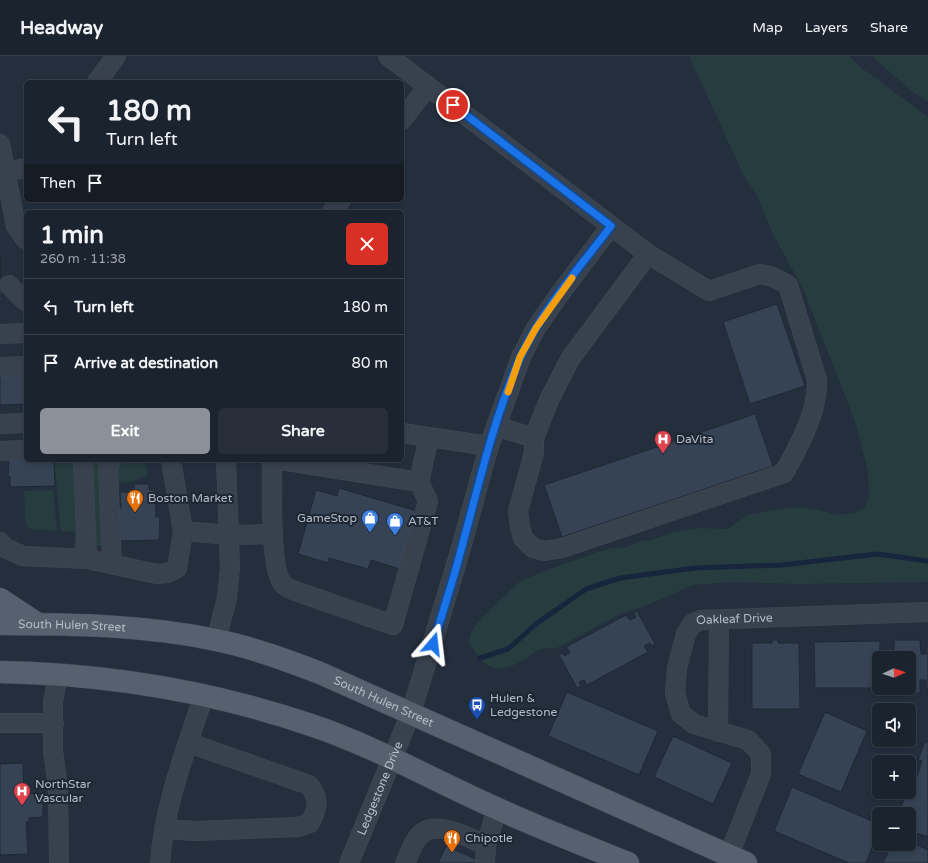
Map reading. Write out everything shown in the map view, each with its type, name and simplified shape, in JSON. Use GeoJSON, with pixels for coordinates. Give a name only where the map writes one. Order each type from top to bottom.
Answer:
{"type":"FeatureCollection","features":[{"type":"Feature","properties":{"kind":"main road"},"geometry":{"type":"LineString","coordinates":[[0,599],[38,624]]}},
{"type":"Feature","properties":{"kind":"main road","name":"South Hulen Street"},"geometry":{"type":"LineString","coordinates":[[0,624],[77,624],[146,630],[216,640],[270,655],[320,673],[411,713],[734,860]]}},
{"type":"Feature","properties":{"kind":"main road"},"geometry":{"type":"LineString","coordinates":[[0,672],[58,675],[178,689],[244,704],[312,725],[393,759],[497,809],[628,863]]}},
{"type":"Feature","properties":{"kind":"street"},"geometry":{"type":"LineString","coordinates":[[98,80],[116,56]]}},
{"type":"Feature","properties":{"kind":"street"},"geometry":{"type":"LineString","coordinates":[[388,56],[648,254],[709,291],[760,274],[773,277],[788,285],[818,380],[818,396],[803,435],[784,473],[562,548],[545,551],[533,548],[523,538],[518,512],[534,453],[534,438],[549,400],[570,359],[648,254]]}},
{"type":"Feature","properties":{"kind":"street"},"geometry":{"type":"LineString","coordinates":[[404,117],[428,86]]}},
{"type":"Feature","properties":{"kind":"street"},"geometry":{"type":"LineString","coordinates":[[0,144],[3,173],[16,226],[24,237]]}},
{"type":"Feature","properties":{"kind":"street"},"geometry":{"type":"LineString","coordinates":[[3,173],[24,168]]}},
{"type":"Feature","properties":{"kind":"street","name":"Ledgestone Drive"},"geometry":{"type":"LineString","coordinates":[[349,863],[411,713],[459,555],[489,446],[520,357],[536,328],[611,226]]}},
{"type":"Feature","properties":{"kind":"street"},"geometry":{"type":"LineString","coordinates":[[9,285],[24,300]]}},
{"type":"Feature","properties":{"kind":"street"},"geometry":{"type":"LineString","coordinates":[[0,334],[24,333]]}},
{"type":"Feature","properties":{"kind":"street"},"geometry":{"type":"LineString","coordinates":[[0,367],[24,366]]}},
{"type":"Feature","properties":{"kind":"street"},"geometry":{"type":"LineString","coordinates":[[3,424],[24,415]]}},
{"type":"Feature","properties":{"kind":"street"},"geometry":{"type":"LineString","coordinates":[[3,424],[24,423]]}},
{"type":"Feature","properties":{"kind":"street"},"geometry":{"type":"LineString","coordinates":[[496,426],[534,438]]}},
{"type":"Feature","properties":{"kind":"street"},"geometry":{"type":"LineString","coordinates":[[404,434],[489,446]]}},
{"type":"Feature","properties":{"kind":"street"},"geometry":{"type":"LineString","coordinates":[[272,462],[273,534],[278,574],[283,584],[298,592],[393,625],[428,501],[420,482],[429,437]]}},
{"type":"Feature","properties":{"kind":"street"},"geometry":{"type":"LineString","coordinates":[[0,452],[24,450]]}},
{"type":"Feature","properties":{"kind":"street"},"geometry":{"type":"LineString","coordinates":[[83,462],[87,559]]}},
{"type":"Feature","properties":{"kind":"street"},"geometry":{"type":"LineString","coordinates":[[110,462],[108,468],[112,564]]}},
{"type":"Feature","properties":{"kind":"street"},"geometry":{"type":"LineString","coordinates":[[0,542],[5,548],[23,556],[87,559],[157,574],[168,573],[177,568],[183,531],[171,462]]}},
{"type":"Feature","properties":{"kind":"street"},"geometry":{"type":"LineString","coordinates":[[216,640],[227,598],[230,567],[226,462]]}},
{"type":"Feature","properties":{"kind":"street"},"geometry":{"type":"LineString","coordinates":[[294,462],[420,482]]}},
{"type":"Feature","properties":{"kind":"street"},"geometry":{"type":"LineString","coordinates":[[183,531],[230,535],[273,534]]}},
{"type":"Feature","properties":{"kind":"street","name":"Oakleaf Drive"},"geometry":{"type":"LineString","coordinates":[[734,860],[761,774],[761,754],[748,740],[694,724],[681,714],[675,693],[677,668],[686,634],[692,624],[701,620],[719,619],[928,612]]}},
{"type":"Feature","properties":{"kind":"street"},"geometry":{"type":"LineString","coordinates":[[718,732],[719,619]]}},
{"type":"Feature","properties":{"kind":"street"},"geometry":{"type":"LineString","coordinates":[[58,675],[53,702],[54,750],[58,789],[59,863]]}},
{"type":"Feature","properties":{"kind":"street"},"geometry":{"type":"LineString","coordinates":[[160,863],[164,829],[204,696]]}},
{"type":"Feature","properties":{"kind":"street"},"geometry":{"type":"LineString","coordinates":[[0,723],[54,723]]}},
{"type":"Feature","properties":{"kind":"street"},"geometry":{"type":"LineString","coordinates":[[164,829],[196,831],[298,827],[310,823],[317,808],[316,794],[309,785],[189,743]]}},
{"type":"Feature","properties":{"kind":"street"},"geometry":{"type":"LineString","coordinates":[[405,863],[416,840],[423,832],[431,828],[442,828],[486,854],[497,809]]}},
{"type":"Feature","properties":{"kind":"green space"},"geometry":{"type":"Polygon","coordinates":[[[689,56],[849,56],[859,66],[928,117],[928,582],[799,584],[733,582],[693,585],[645,606],[620,614],[559,647],[539,650],[525,659],[506,667],[492,667],[485,664],[474,651],[469,641],[471,633],[477,623],[518,583],[539,573],[598,552],[613,548],[624,548],[641,541],[651,540],[673,532],[700,528],[727,529],[747,515],[788,508],[821,510],[833,515],[855,513],[864,508],[869,498],[868,471],[855,421],[804,291],[772,232],[756,193],[744,176],[689,56]]]}},
{"type":"Feature","properties":{"kind":"green space"},"geometry":{"type":"Polygon","coordinates":[[[872,56],[928,56],[928,102],[914,93],[872,56]]]}},
{"type":"Feature","properties":{"kind":"green space"},"geometry":{"type":"Polygon","coordinates":[[[54,462],[111,462],[111,546],[87,546],[87,550],[74,549],[75,532],[61,531],[54,462]]]}},
{"type":"Feature","properties":{"kind":"green space"},"geometry":{"type":"Polygon","coordinates":[[[116,462],[144,462],[148,475],[131,482],[114,483],[116,462]]]}},
{"type":"Feature","properties":{"kind":"green space"},"geometry":{"type":"Polygon","coordinates":[[[53,490],[57,531],[30,529],[25,522],[24,491],[53,490]]]}},
{"type":"Feature","properties":{"kind":"building"},"geometry":{"type":"Polygon","coordinates":[[[0,257],[2,302],[0,302],[0,257]]]}},
{"type":"Feature","properties":{"kind":"building"},"geometry":{"type":"Polygon","coordinates":[[[777,304],[805,386],[750,404],[723,322],[777,304]]]}},
{"type":"Feature","properties":{"kind":"building"},"geometry":{"type":"Polygon","coordinates":[[[24,373],[24,404],[0,405],[0,376],[24,373]]]}},
{"type":"Feature","properties":{"kind":"building"},"geometry":{"type":"Polygon","coordinates":[[[755,414],[773,466],[562,537],[544,485],[755,414]]]}},
{"type":"Feature","properties":{"kind":"building"},"geometry":{"type":"Polygon","coordinates":[[[24,456],[24,462],[54,462],[55,486],[10,487],[10,477],[8,477],[9,458],[24,456]]]}},
{"type":"Feature","properties":{"kind":"building","name":"Boston Market"},"geometry":{"type":"Polygon","coordinates":[[[134,484],[149,484],[149,490],[155,490],[156,517],[160,517],[159,540],[120,541],[114,508],[121,508],[120,492],[134,492],[134,484]]]}},
{"type":"Feature","properties":{"kind":"building"},"geometry":{"type":"Polygon","coordinates":[[[339,488],[420,512],[403,570],[371,560],[368,569],[329,558],[328,563],[298,554],[316,490],[337,496],[339,488]]]}},
{"type":"Feature","properties":{"kind":"building"},"geometry":{"type":"Polygon","coordinates":[[[637,611],[655,644],[651,646],[650,643],[644,646],[648,652],[587,685],[584,680],[579,682],[581,686],[577,688],[559,655],[563,653],[564,656],[570,653],[566,647],[626,615],[630,620],[636,617],[634,613],[637,611]]]}},
{"type":"Feature","properties":{"kind":"building"},"geometry":{"type":"Polygon","coordinates":[[[772,640],[778,640],[778,643],[799,643],[800,709],[752,709],[752,643],[772,643],[772,640]]]}},
{"type":"Feature","properties":{"kind":"building"},"geometry":{"type":"Polygon","coordinates":[[[894,640],[920,640],[921,654],[926,654],[926,646],[928,646],[928,688],[926,688],[926,680],[920,680],[920,693],[916,693],[916,651],[894,651],[894,640]]]}},
{"type":"Feature","properties":{"kind":"building"},"geometry":{"type":"Polygon","coordinates":[[[880,641],[880,651],[872,651],[872,688],[815,688],[814,642],[880,641]]]}},
{"type":"Feature","properties":{"kind":"building"},"geometry":{"type":"Polygon","coordinates":[[[567,692],[658,731],[639,775],[548,736],[567,692]]]}},
{"type":"Feature","properties":{"kind":"building"},"geometry":{"type":"Polygon","coordinates":[[[825,712],[867,731],[841,792],[798,774],[825,712]]]}},
{"type":"Feature","properties":{"kind":"building"},"geometry":{"type":"Polygon","coordinates":[[[673,736],[732,763],[713,804],[654,777],[673,736]]]}},
{"type":"Feature","properties":{"kind":"building"},"geometry":{"type":"Polygon","coordinates":[[[925,742],[928,743],[928,837],[916,833],[916,807],[901,807],[904,799],[916,799],[916,775],[917,776],[922,761],[918,760],[925,742]]]}},
{"type":"Feature","properties":{"kind":"building","name":"NorthStar Vascular"},"geometry":{"type":"Polygon","coordinates":[[[23,763],[24,793],[43,794],[43,817],[29,818],[29,822],[26,822],[28,854],[0,855],[0,764],[23,763]]]}},
{"type":"Feature","properties":{"kind":"building"},"geometry":{"type":"Polygon","coordinates":[[[792,787],[872,821],[872,848],[866,863],[849,863],[774,831],[792,787]]]}},
{"type":"Feature","properties":{"kind":"building"},"geometry":{"type":"Polygon","coordinates":[[[916,844],[928,850],[928,863],[883,863],[889,851],[916,851],[916,844]]]}},
{"type":"Feature","properties":{"kind":"building","name":"Chipotle"},"geometry":{"type":"Polygon","coordinates":[[[446,846],[478,860],[477,863],[438,863],[446,846]]]}},
{"type":"Feature","properties":{"kind":"waterway"},"geometry":{"type":"LineString","coordinates":[[480,658],[508,649],[536,624],[586,589],[620,578],[695,568],[782,565],[877,554],[928,561]]}},
{"type":"Feature","properties":{"kind":"slow traffic"},"geometry":{"type":"LineString","coordinates":[[508,392],[520,357],[536,328],[572,278]]}},
{"type":"Feature","properties":{"kind":"place","name":"DaVita"},"geometry":{"type":"Point","coordinates":[663,454]}},
{"type":"Feature","properties":{"kind":"place","name":"Boston Market"},"geometry":{"type":"Point","coordinates":[135,513]}},
{"type":"Feature","properties":{"kind":"place","name":"GameStop"},"geometry":{"type":"Point","coordinates":[370,533]}},
{"type":"Feature","properties":{"kind":"place","name":"AT&T"},"geometry":{"type":"Point","coordinates":[395,536]}},
{"type":"Feature","properties":{"kind":"place","name":"Hulen & Ledgestone"},"geometry":{"type":"Point","coordinates":[477,720]}},
{"type":"Feature","properties":{"kind":"place","name":"NorthStar Vascular"},"geometry":{"type":"Point","coordinates":[22,806]}},
{"type":"Feature","properties":{"kind":"place","name":"Chipotle"},"geometry":{"type":"Point","coordinates":[452,853]}},
{"type":"Feature","properties":{"kind":"route"},"geometry":{"type":"LineString","coordinates":[[433,644],[489,446],[520,357],[536,328],[611,226],[453,105]]}}]}
